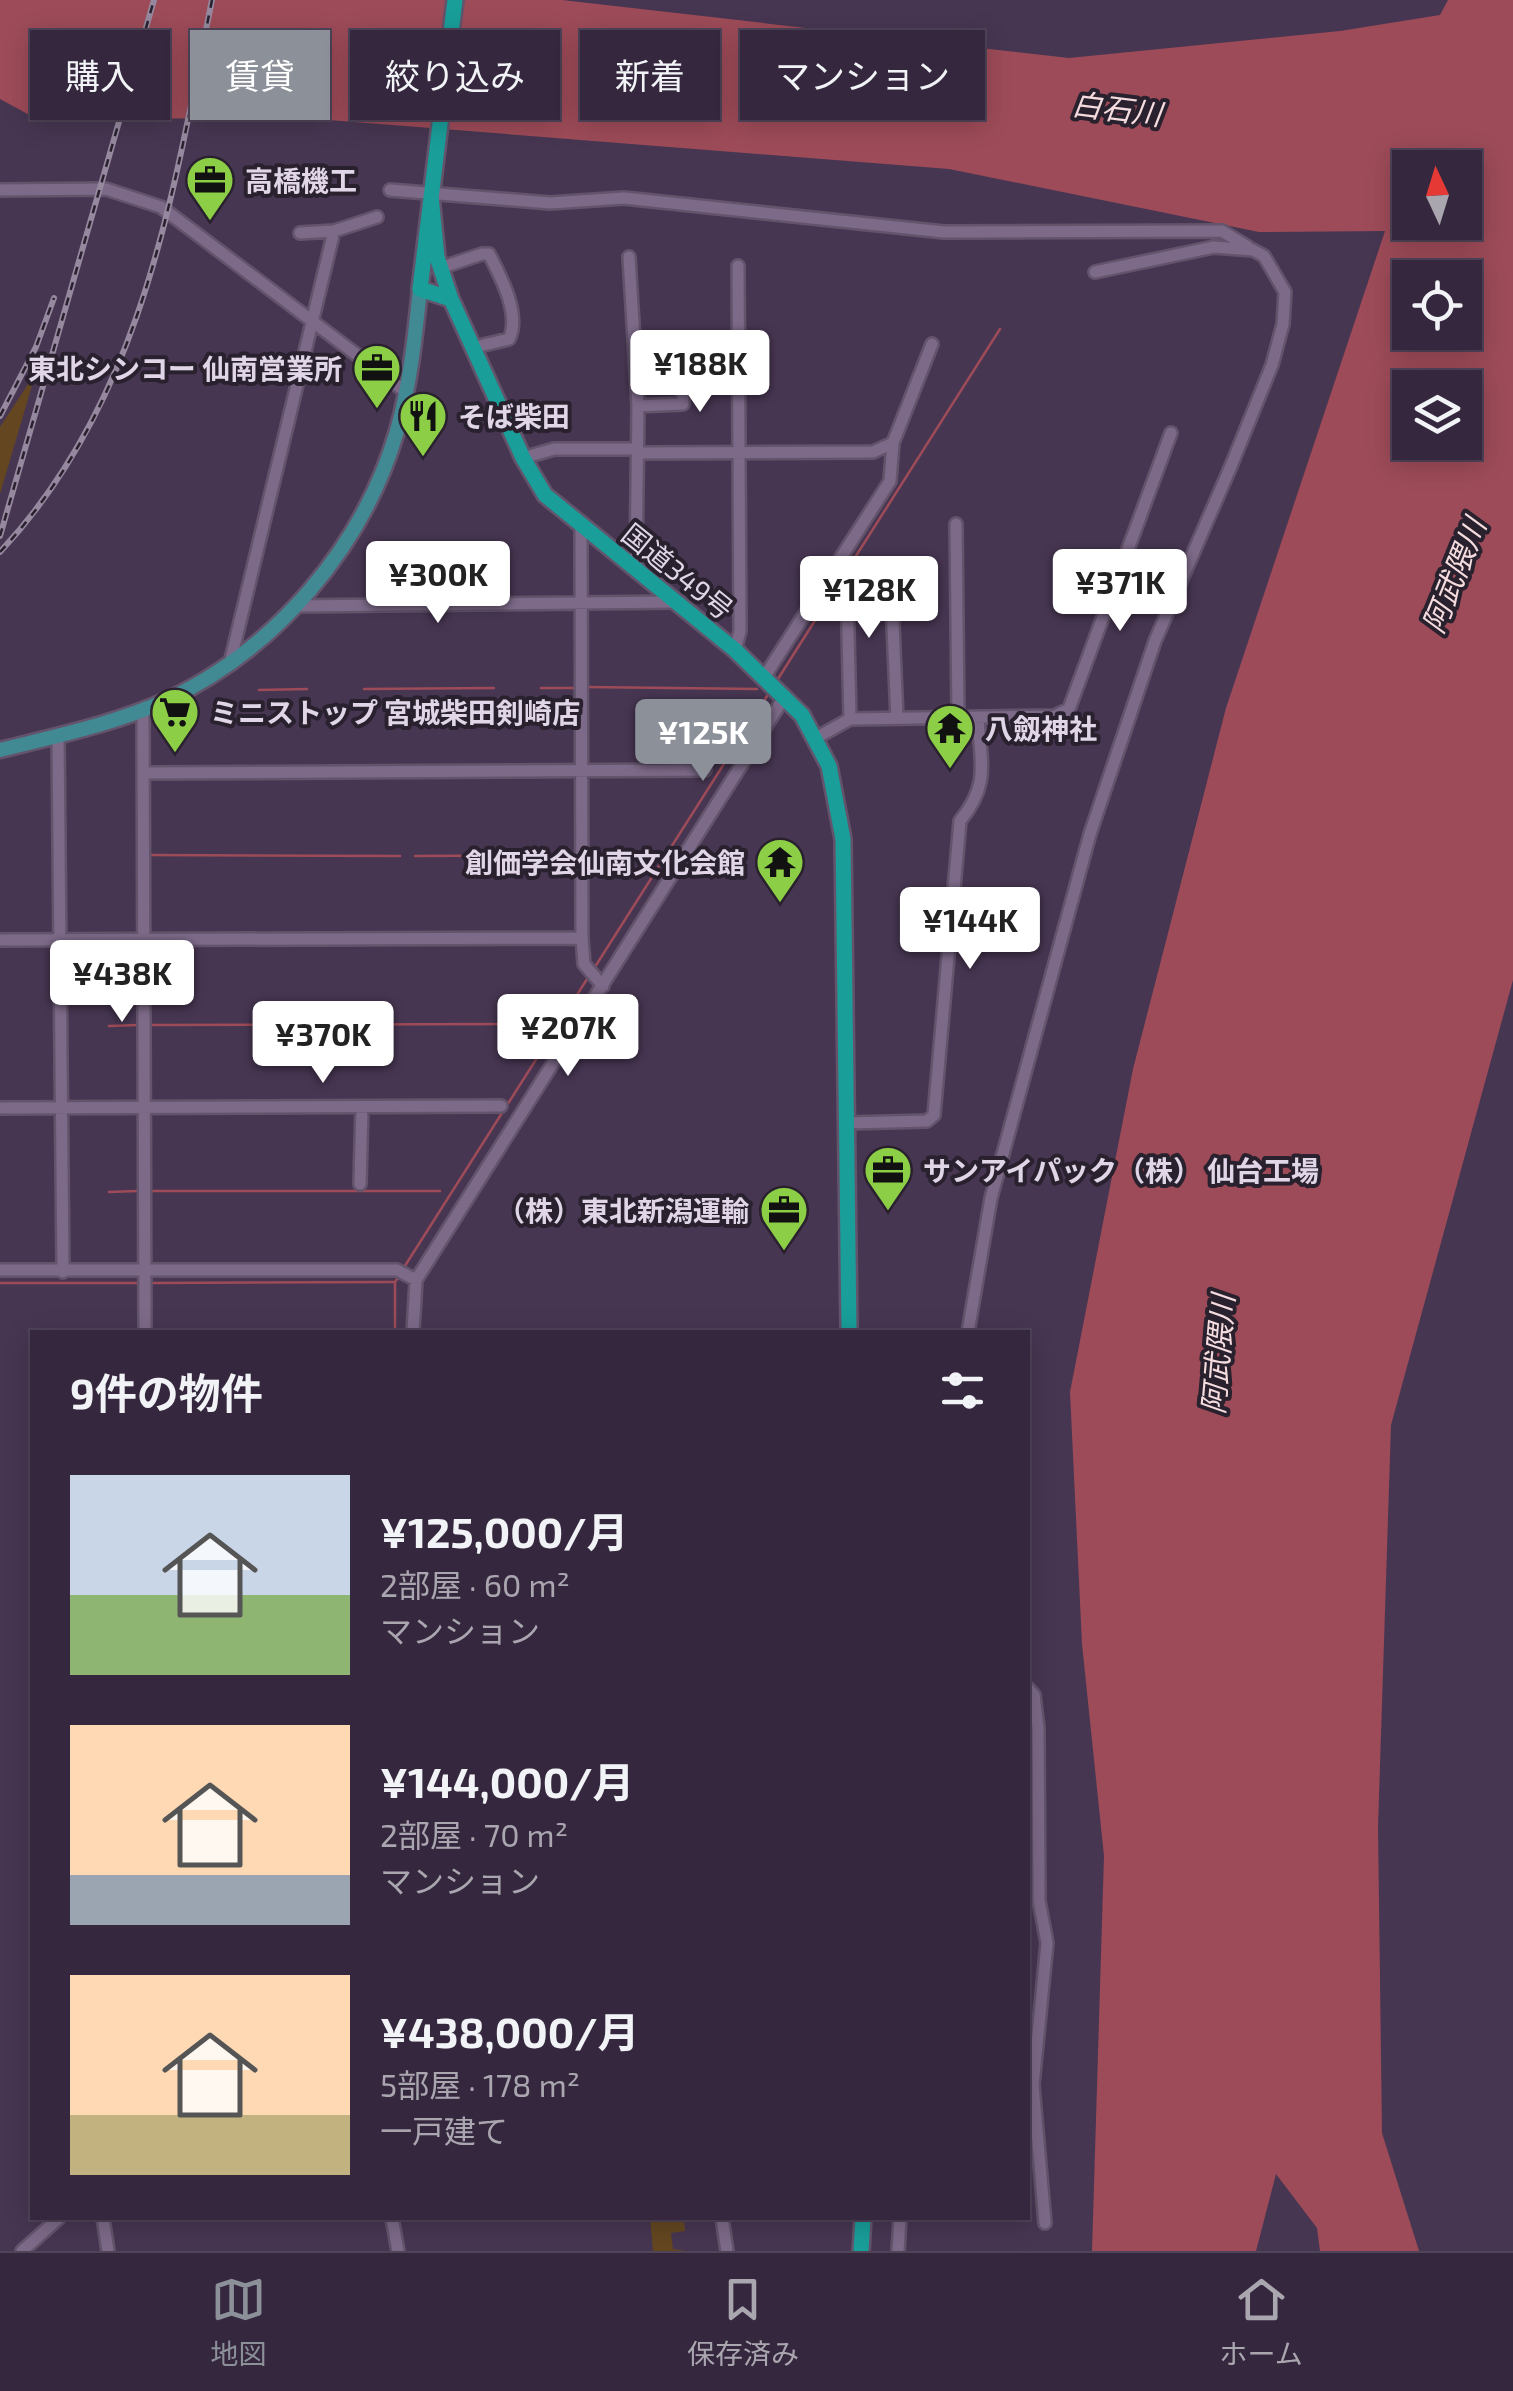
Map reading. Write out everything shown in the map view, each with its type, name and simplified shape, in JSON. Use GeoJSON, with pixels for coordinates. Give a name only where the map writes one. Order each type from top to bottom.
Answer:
{"type":"FeatureCollection","features":[{"type":"Feature","properties":{"kind":"highway"},"geometry":{"type":"LineString","coordinates":[[451,299],[420,289],[454,0]]}},
{"type":"Feature","properties":{"kind":"highway","name":"国道349号"},"geometry":{"type":"LineString","coordinates":[[430,196],[440,268],[451,299],[523,458],[545,494],[767,678],[816,738],[830,766],[842,815],[849,1330]]}},
{"type":"Feature","properties":{"kind":"highway"},"geometry":{"type":"LineString","coordinates":[[861,2251],[863,2220]]}},
{"type":"Feature","properties":{"kind":"main road"},"geometry":{"type":"LineString","coordinates":[[0,750],[144,709],[230,664],[296,606],[352,533],[391,448],[406,392],[420,289]]}},
{"type":"Feature","properties":{"kind":"street"},"geometry":{"type":"LineString","coordinates":[[0,190],[95,188],[148,200],[187,222],[406,392]]}},
{"type":"Feature","properties":{"kind":"street"},"geometry":{"type":"LineString","coordinates":[[390,190],[550,202],[626,198],[944,232],[1222,231],[1264,256],[1285,292],[1276,352],[1155,641],[1090,834],[990,1198],[968,1330]]}},
{"type":"Feature","properties":{"kind":"street"},"geometry":{"type":"LineString","coordinates":[[300,233],[358,226],[377,216]]}},
{"type":"Feature","properties":{"kind":"street"},"geometry":{"type":"LineString","coordinates":[[230,664],[334,231]]}},
{"type":"Feature","properties":{"kind":"street"},"geometry":{"type":"LineString","coordinates":[[1095,272],[1214,247],[1253,250],[1264,256]]}},
{"type":"Feature","properties":{"kind":"street"},"geometry":{"type":"LineString","coordinates":[[440,268],[489,254],[497,271],[515,324],[509,340],[475,346]]}},
{"type":"Feature","properties":{"kind":"street"},"geometry":{"type":"LineString","coordinates":[[629,257],[638,406],[636,570]]}},
{"type":"Feature","properties":{"kind":"street"},"geometry":{"type":"LineString","coordinates":[[735,650],[740,630],[738,266]]}},
{"type":"Feature","properties":{"kind":"street"},"geometry":{"type":"LineString","coordinates":[[767,678],[890,482],[893,443],[932,344]]}},
{"type":"Feature","properties":{"kind":"street"},"geometry":{"type":"LineString","coordinates":[[638,406],[682,404],[684,366],[738,366]]}},
{"type":"Feature","properties":{"kind":"street"},"geometry":{"type":"LineString","coordinates":[[816,738],[850,719],[1055,716],[1072,705],[1171,433]]}},
{"type":"Feature","properties":{"kind":"street"},"geometry":{"type":"LineString","coordinates":[[523,458],[554,449],[738,454],[873,452],[893,443]]}},
{"type":"Feature","properties":{"kind":"street"},"geometry":{"type":"LineString","coordinates":[[956,524],[958,718]]}},
{"type":"Feature","properties":{"kind":"street"},"geometry":{"type":"LineString","coordinates":[[581,526],[582,938],[588,969],[601,985]]}},
{"type":"Feature","properties":{"kind":"street"},"geometry":{"type":"LineString","coordinates":[[850,719],[848,588],[860,570],[887,571],[891,579],[897,718]]}},
{"type":"Feature","properties":{"kind":"street"},"geometry":{"type":"LineString","coordinates":[[296,606],[676,602]]}},
{"type":"Feature","properties":{"kind":"street"},"geometry":{"type":"LineString","coordinates":[[412,1330],[413,1279],[783,694]]}},
{"type":"Feature","properties":{"kind":"street"},"geometry":{"type":"LineString","coordinates":[[144,709],[145,1330]]}},
{"type":"Feature","properties":{"kind":"street"},"geometry":{"type":"LineString","coordinates":[[848,1122],[927,1121],[934,1114],[960,821],[980,794],[984,775],[978,717]]}},
{"type":"Feature","properties":{"kind":"street"},"geometry":{"type":"LineString","coordinates":[[58,736],[63,1272]]}},
{"type":"Feature","properties":{"kind":"street"},"geometry":{"type":"LineString","coordinates":[[144,773],[705,770]]}},
{"type":"Feature","properties":{"kind":"street"},"geometry":{"type":"LineString","coordinates":[[0,940],[582,938]]}},
{"type":"Feature","properties":{"kind":"street"},"geometry":{"type":"LineString","coordinates":[[0,1108],[502,1106]]}},
{"type":"Feature","properties":{"kind":"street"},"geometry":{"type":"LineString","coordinates":[[360,1184],[362,1107]]}},
{"type":"Feature","properties":{"kind":"street"},"geometry":{"type":"LineString","coordinates":[[0,1270],[144,1278],[397,1270],[413,1279]]}},
{"type":"Feature","properties":{"kind":"street"},"geometry":{"type":"LineString","coordinates":[[1030,1690],[1038,1728],[1039,1901],[1048,1943],[1033,2085],[1045,2223]]}},
{"type":"Feature","properties":{"kind":"street"},"geometry":{"type":"LineString","coordinates":[[22,2251],[57,2220]]}},
{"type":"Feature","properties":{"kind":"street"},"geometry":{"type":"LineString","coordinates":[[103,2220],[108,2251]]}},
{"type":"Feature","properties":{"kind":"street"},"geometry":{"type":"LineString","coordinates":[[392,2220],[398,2251]]}},
{"type":"Feature","properties":{"kind":"street"},"geometry":{"type":"LineString","coordinates":[[722,2220],[727,2251]]}},
{"type":"Feature","properties":{"kind":"street"},"geometry":{"type":"LineString","coordinates":[[898,2251],[900,2220]]}},
{"type":"Feature","properties":{"kind":"shaded area"},"geometry":{"type":"Polygon","coordinates":[[[36,372],[5,477],[0,494],[0,427],[36,372]]]}},
{"type":"Feature","properties":{"kind":"shaded area"},"geometry":{"type":"Polygon","coordinates":[[[650,2220],[684,2220],[685,2231],[671,2233],[673,2249],[686,2251],[653,2251],[650,2220]]]}},
{"type":"Feature","properties":{"kind":"water"},"geometry":{"type":"Polygon","coordinates":[[[0,0],[562,0],[824,30],[740,30],[740,120],[985,120],[985,48],[1069,58],[1340,31],[1440,15],[1448,0],[1513,0],[1513,980],[1391,1425],[1378,1827],[1382,2133],[1419,2251],[1320,2251],[1317,2228],[1276,2174],[1256,2251],[1092,2251],[1104,1856],[1082,1644],[1070,1392],[1133,1069],[1226,708],[1385,231],[1259,232],[949,169],[329,120],[330,30],[190,30],[190,119],[170,118],[170,30],[30,30],[30,115],[0,99],[0,0]]]}},
{"type":"Feature","properties":{"kind":"waterway"},"geometry":{"type":"LineString","coordinates":[[776,682],[1000,329]]}},
{"type":"Feature","properties":{"kind":"waterway"},"geometry":{"type":"LineString","coordinates":[[587,687],[757,689]]}},
{"type":"Feature","properties":{"kind":"waterway"},"geometry":{"type":"LineString","coordinates":[[364,689],[494,688]]}},
{"type":"Feature","properties":{"kind":"waterway"},"geometry":{"type":"LineString","coordinates":[[541,688],[575,688]]}},
{"type":"Feature","properties":{"kind":"waterway"},"geometry":{"type":"LineString","coordinates":[[259,690],[307,689]]}},
{"type":"Feature","properties":{"kind":"waterway"},"geometry":{"type":"LineString","coordinates":[[593,970],[769,693]]}},
{"type":"Feature","properties":{"kind":"waterway"},"geometry":{"type":"LineString","coordinates":[[587,855],[655,854]]}},
{"type":"Feature","properties":{"kind":"waterway"},"geometry":{"type":"LineString","coordinates":[[146,855],[400,856]]}},
{"type":"Feature","properties":{"kind":"waterway"},"geometry":{"type":"LineString","coordinates":[[415,856],[576,855]]}},
{"type":"Feature","properties":{"kind":"waterway"},"geometry":{"type":"LineString","coordinates":[[403,1269],[589,976]]}},
{"type":"Feature","properties":{"kind":"waterway"},"geometry":{"type":"LineString","coordinates":[[151,1025],[558,1024]]}},
{"type":"Feature","properties":{"kind":"waterway"},"geometry":{"type":"LineString","coordinates":[[109,1026],[138,1025]]}},
{"type":"Feature","properties":{"kind":"waterway"},"geometry":{"type":"LineString","coordinates":[[109,1192],[137,1191]]}},
{"type":"Feature","properties":{"kind":"waterway"},"geometry":{"type":"LineString","coordinates":[[150,1191],[440,1191]]}},
{"type":"Feature","properties":{"kind":"waterway"},"geometry":{"type":"LineString","coordinates":[[395,1330],[395,1282],[399,1276]]}},
{"type":"Feature","properties":{"kind":"waterway"},"geometry":{"type":"LineString","coordinates":[[151,1283],[393,1282]]}},
{"type":"Feature","properties":{"kind":"waterway"},"geometry":{"type":"LineString","coordinates":[[0,1283],[138,1283]]}},
{"type":"Feature","properties":{"kind":"railway"},"geometry":{"type":"LineString","coordinates":[[0,536],[154,0]]}},
{"type":"Feature","properties":{"kind":"railway"},"geometry":{"type":"LineString","coordinates":[[0,552],[49,492],[88,429],[119,362],[145,292],[165,221],[212,0]]}},
{"type":"Feature","properties":{"kind":"railway"},"geometry":{"type":"LineString","coordinates":[[0,416],[36,347],[54,298]]}},
{"type":"Feature","properties":{"kind":"place","name":"高橋機工"},"geometry":{"type":"Point","coordinates":[210,222]}},
{"type":"Feature","properties":{"kind":"place","name":"東北シンコー 仙南営業所"},"geometry":{"type":"Point","coordinates":[377,410]}},
{"type":"Feature","properties":{"kind":"place","name":"そば柴田"},"geometry":{"type":"Point","coordinates":[423,458]}},
{"type":"Feature","properties":{"kind":"place","name":"ミニストップ 宮城柴田剣崎店"},"geometry":{"type":"Point","coordinates":[175,754]}},
{"type":"Feature","properties":{"kind":"place","name":"八劔神社"},"geometry":{"type":"Point","coordinates":[950,770]}},
{"type":"Feature","properties":{"kind":"place","name":"創価学会仙南文化会館"},"geometry":{"type":"Point","coordinates":[780,904]}},
{"type":"Feature","properties":{"kind":"place","name":"サンアイパック（株） 仙台工場"},"geometry":{"type":"Point","coordinates":[888,1212]}},
{"type":"Feature","properties":{"kind":"place","name":"（株）東北新潟運輸"},"geometry":{"type":"Point","coordinates":[784,1252]}},
{"type":"Feature","properties":{"kind":"water label","name":"白石川"},"geometry":{"type":"Point","coordinates":[1117,108]}},
{"type":"Feature","properties":{"kind":"water label","name":"阿武隈川"},"geometry":{"type":"Point","coordinates":[1453,575]}},
{"type":"Feature","properties":{"kind":"water label","name":"阿武隈川"},"geometry":{"type":"Point","coordinates":[1217,1354]}}]}
